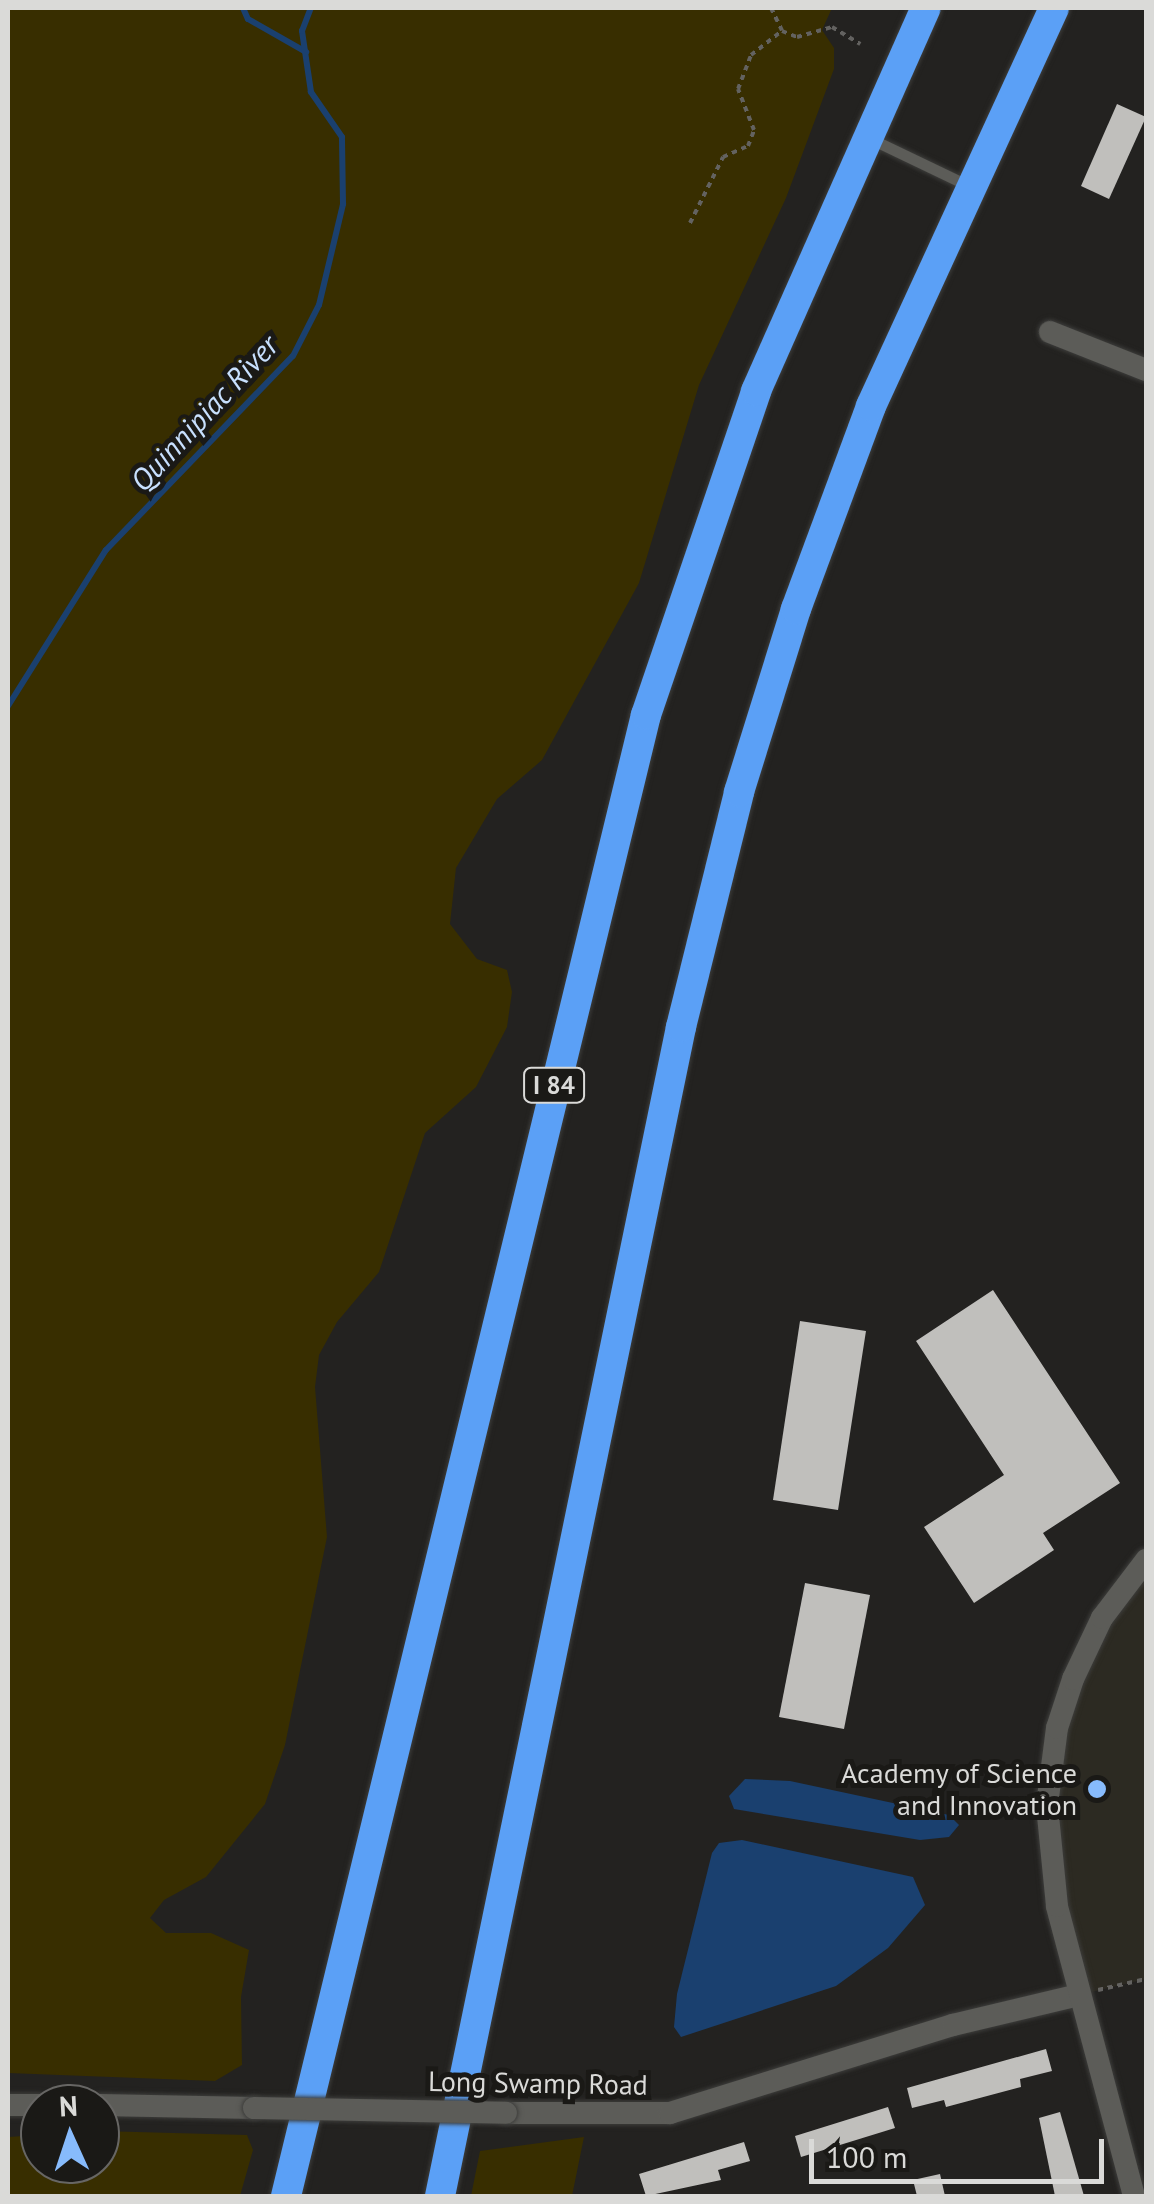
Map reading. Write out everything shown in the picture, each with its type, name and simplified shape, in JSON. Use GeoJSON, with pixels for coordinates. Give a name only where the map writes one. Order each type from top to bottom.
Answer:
{"type":"FeatureCollection","features":[{"type":"Feature","properties":{"kind":"highway","name":"I 84"},"geometry":{"type":"LineString","coordinates":[[286,2196],[642,728],[735,444],[865,136],[926,8]]}},
{"type":"Feature","properties":{"kind":"highway"},"geometry":{"type":"LineString","coordinates":[[440,2196],[718,868],[832,506],[969,186],[1054,8]]}},
{"type":"Feature","properties":{"kind":"street"},"geometry":{"type":"LineString","coordinates":[[1050,332],[1146,370]]}},
{"type":"Feature","properties":{"kind":"street"},"geometry":{"type":"LineString","coordinates":[[1134,2196],[1052,1886],[1048,1774],[1081,1660],[1112,1602],[1146,1560]]}},
{"type":"Feature","properties":{"kind":"street","name":"Long Swamp Road"},"geometry":{"type":"LineString","coordinates":[[120,2105],[670,2113],[953,2025],[1079,1995]]}},
{"type":"Feature","properties":{"kind":"lane"},"geometry":{"type":"LineString","coordinates":[[865,136],[969,186]]}},
{"type":"Feature","properties":{"kind":"path"},"geometry":{"type":"LineString","coordinates":[[771,8],[782,30],[797,37],[832,27],[860,44]]}},
{"type":"Feature","properties":{"kind":"path"},"geometry":{"type":"LineString","coordinates":[[690,223],[723,157],[748,146],[754,130],[738,77],[751,55],[782,30]]}},
{"type":"Feature","properties":{"kind":"path"},"geometry":{"type":"LineString","coordinates":[[1079,1995],[1146,1978]]}},
{"type":"Feature","properties":{"kind":"shaded area"},"geometry":{"type":"Polygon","coordinates":[[[8,8],[832,8],[822,30],[834,48],[834,69],[786,198],[699,385],[639,583],[542,760],[497,799],[456,868],[450,924],[477,959],[507,970],[512,992],[507,1027],[476,1087],[425,1133],[379,1272],[337,1322],[319,1355],[315,1387],[327,1537],[285,1745],[265,1804],[206,1877],[164,1900],[150,1918],[166,1933],[211,1933],[249,1950],[241,1997],[242,2065],[215,2081],[8,2073],[8,8]]]}},
{"type":"Feature","properties":{"kind":"shaded area","name":"Academy of Science and Innovation"},"geometry":{"type":"Polygon","coordinates":[[[1146,1560],[1146,1979],[1079,1995],[1053,1885],[1065,1699],[1146,1560]]]}},
{"type":"Feature","properties":{"kind":"shaded area"},"geometry":{"type":"Polygon","coordinates":[[[120,2132],[247,2135],[253,2150],[240,2196],[8,2196],[8,2137],[20,2136],[20,2184],[120,2184],[120,2132]]]}},
{"type":"Feature","properties":{"kind":"shaded area"},"geometry":{"type":"Polygon","coordinates":[[[584,2137],[572,2196],[471,2196],[480,2151],[584,2137]]]}},
{"type":"Feature","properties":{"kind":"water"},"geometry":{"type":"Polygon","coordinates":[[[745,1779],[790,1781],[949,1815],[959,1825],[949,1837],[920,1840],[734,1809],[729,1796],[745,1779]]]}},
{"type":"Feature","properties":{"kind":"water"},"geometry":{"type":"Polygon","coordinates":[[[742,1840],[913,1877],[925,1905],[888,1948],[836,1986],[681,2037],[674,2027],[677,1994],[712,1853],[719,1843],[742,1840]]]}},
{"type":"Feature","properties":{"kind":"building"},"geometry":{"type":"Polygon","coordinates":[[[1117,104],[1146,117],[1109,199],[1081,186],[1117,104]]]}},
{"type":"Feature","properties":{"kind":"building"},"geometry":{"type":"Polygon","coordinates":[[[993,1290],[1120,1483],[1043,1533],[1054,1550],[974,1603],[924,1527],[1004,1475],[916,1341],[993,1290]]]}},
{"type":"Feature","properties":{"kind":"building"},"geometry":{"type":"Polygon","coordinates":[[[800,1321],[866,1331],[838,1510],[773,1500],[800,1321]]]}},
{"type":"Feature","properties":{"kind":"building"},"geometry":{"type":"Polygon","coordinates":[[[805,1583],[870,1595],[844,1729],[779,1717],[805,1583]]]}},
{"type":"Feature","properties":{"kind":"building"},"geometry":{"type":"Polygon","coordinates":[[[1046,2049],[1052,2071],[1020,2079],[1021,2087],[946,2107],[944,2100],[912,2108],[907,2088],[1046,2049]]]}},
{"type":"Feature","properties":{"kind":"building"},"geometry":{"type":"Polygon","coordinates":[[[888,2107],[895,2128],[801,2157],[795,2136],[888,2107]]]}},
{"type":"Feature","properties":{"kind":"building"},"geometry":{"type":"Polygon","coordinates":[[[1060,2112],[1084,2196],[1055,2196],[1039,2118],[1060,2112]]]}},
{"type":"Feature","properties":{"kind":"building"},"geometry":{"type":"Polygon","coordinates":[[[744,2142],[750,2161],[718,2170],[721,2180],[646,2196],[639,2174],[744,2142]]]}},
{"type":"Feature","properties":{"kind":"building"},"geometry":{"type":"Polygon","coordinates":[[[940,2174],[945,2196],[917,2196],[913,2180],[940,2174]]]}},
{"type":"Feature","properties":{"kind":"waterway"},"geometry":{"type":"LineString","coordinates":[[243,8],[248,19],[306,52]]}},
{"type":"Feature","properties":{"kind":"waterway","name":"Quinnipiac River"},"geometry":{"type":"LineString","coordinates":[[8,706],[106,550],[293,356],[319,305],[343,204],[342,137],[311,92],[302,31],[311,8]]}},
{"type":"Feature","properties":{"kind":"place","name":"Academy of Science and Innovation"},"geometry":{"type":"Point","coordinates":[1097,1789]}}]}
